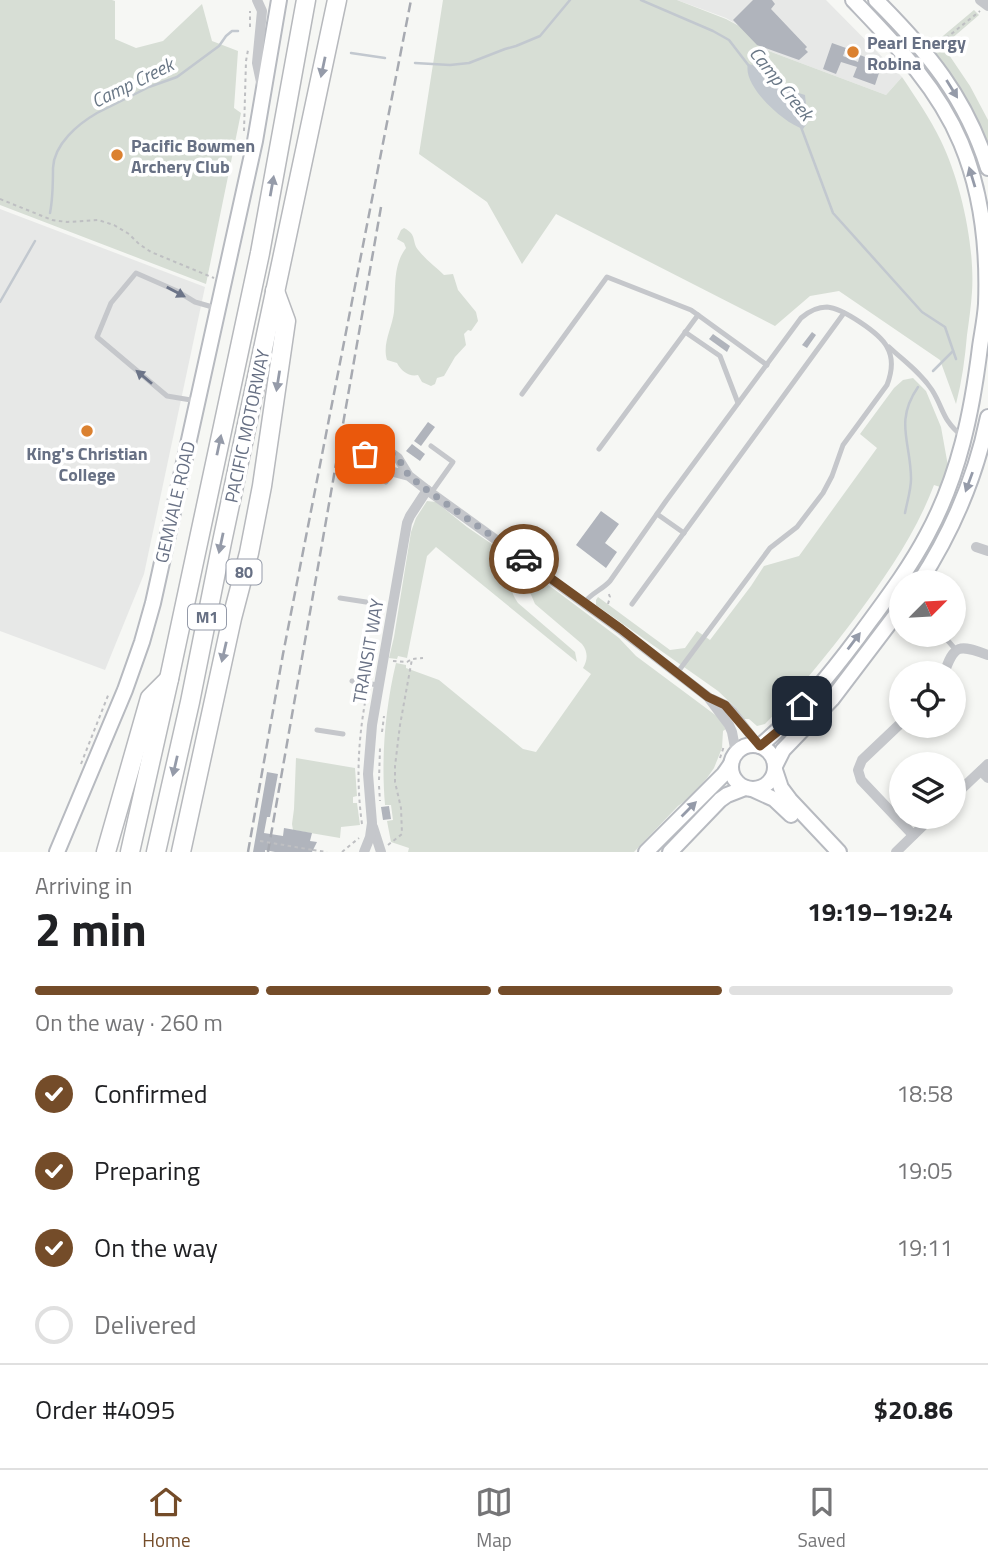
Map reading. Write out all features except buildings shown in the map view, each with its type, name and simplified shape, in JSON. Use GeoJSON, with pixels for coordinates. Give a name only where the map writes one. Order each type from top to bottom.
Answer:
{"type":"FeatureCollection","features":[{"type":"Feature","properties":{"kind":"highway","name":"PACIFIC MOTORWAY"},"geometry":{"type":"LineString","coordinates":[[130,852],[260,253],[306,0]]}},
{"type":"Feature","properties":{"kind":"highway","name":"PACIFIC MOTORWAY"},"geometry":{"type":"LineString","coordinates":[[156,852],[337,0]]}},
{"type":"Feature","properties":{"kind":"highway","name":"80"},"geometry":{"type":"LineString","coordinates":[[181,852],[262,486],[286,321],[275,290]]}},
{"type":"Feature","properties":{"kind":"highway"},"geometry":{"type":"LineString","coordinates":[[106,852],[150,698],[169,679]]}},
{"type":"Feature","properties":{"kind":"main road","name":"GEMVALE ROAD"},"geometry":{"type":"LineString","coordinates":[[255,141],[271,0]]}},
{"type":"Feature","properties":{"kind":"main road","name":"GEMVALE ROAD"},"geometry":{"type":"LineString","coordinates":[[57,852],[125,690],[153,603],[255,141],[279,0]]}},
{"type":"Feature","properties":{"kind":"main road"},"geometry":{"type":"LineString","coordinates":[[759,746],[782,728],[817,690],[906,571],[937,514],[964,438],[975,389],[986,304],[987,260],[981,212],[968,163],[956,132],[931,89],[904,54],[853,0]]}},
{"type":"Feature","properties":{"kind":"main road"},"geometry":{"type":"LineString","coordinates":[[876,0],[917,42],[944,76],[968,117],[988,167]]}},
{"type":"Feature","properties":{"kind":"main road"},"geometry":{"type":"LineString","coordinates":[[904,54],[917,42]]}},
{"type":"Feature","properties":{"kind":"main road"},"geometry":{"type":"LineString","coordinates":[[927,570],[962,501],[978,457],[988,417]]}},
{"type":"Feature","properties":{"kind":"main road"},"geometry":{"type":"LineString","coordinates":[[670,852],[727,795],[748,788],[759,788],[771,780],[783,750],[832,699],[889,624]]}},
{"type":"Feature","properties":{"kind":"main road"},"geometry":{"type":"LineString","coordinates":[[728,755],[750,745],[759,746],[770,753],[781,788],[839,852]]}},
{"type":"Feature","properties":{"kind":"main road"},"geometry":{"type":"LineString","coordinates":[[728,755],[731,771],[739,784],[782,805],[826,852]]}},
{"type":"Feature","properties":{"kind":"main road"},"geometry":{"type":"LineString","coordinates":[[646,852],[724,774],[728,755]]}},
{"type":"Feature","properties":{"kind":"street"},"geometry":{"type":"LineString","coordinates":[[257,0],[262,11],[257,63],[261,82]]}},
{"type":"Feature","properties":{"kind":"street"},"geometry":{"type":"LineString","coordinates":[[409,476],[386,470],[369,458],[366,451],[369,444],[376,442],[400,460],[409,476],[429,492],[584,603],[708,697],[725,705],[759,746]]}},
{"type":"Feature","properties":{"kind":"street","name":"TRANSIT WAY"},"geometry":{"type":"LineString","coordinates":[[364,852],[372,823],[369,751],[407,523],[429,492]]}},
{"type":"Feature","properties":{"kind":"street"},"geometry":{"type":"LineString","coordinates":[[976,547],[988,551]]}},
{"type":"Feature","properties":{"kind":"street"},"geometry":{"type":"LineString","coordinates":[[948,661],[956,650],[965,647],[988,655]]}},
{"type":"Feature","properties":{"kind":"street"},"geometry":{"type":"LineString","coordinates":[[708,697],[732,732],[728,755]]}},
{"type":"Feature","properties":{"kind":"street"},"geometry":{"type":"LineString","coordinates":[[889,734],[862,760],[858,770],[861,780],[913,835]]}},
{"type":"Feature","properties":{"kind":"street"},"geometry":{"type":"LineString","coordinates":[[966,787],[986,771]]}},
{"type":"Feature","properties":{"kind":"street","name":"TRANSIT WAY"},"geometry":{"type":"LineString","coordinates":[[372,823],[384,849]]}},
{"type":"Feature","properties":{"kind":"street"},"geometry":{"type":"LineString","coordinates":[[895,851],[919,829]]}},
{"type":"Feature","properties":{"kind":"lane"},"geometry":{"type":"LineString","coordinates":[[197,401],[167,396],[97,337],[111,303],[136,273],[216,310]]}},
{"type":"Feature","properties":{"kind":"lane"},"geometry":{"type":"LineString","coordinates":[[522,394],[607,277],[691,310],[767,365]]}},
{"type":"Feature","properties":{"kind":"lane"},"geometry":{"type":"LineString","coordinates":[[584,603],[610,581],[738,402],[806,313],[825,307],[844,313],[863,325],[923,379],[933,391],[950,426],[964,438]]}},
{"type":"Feature","properties":{"kind":"lane"},"geometry":{"type":"LineString","coordinates":[[632,604],[844,313]]}},
{"type":"Feature","properties":{"kind":"lane"},"geometry":{"type":"LineString","coordinates":[[599,449],[698,315]]}},
{"type":"Feature","properties":{"kind":"lane"},"geometry":{"type":"LineString","coordinates":[[685,332],[720,356],[738,402]]}},
{"type":"Feature","properties":{"kind":"lane"},"geometry":{"type":"LineString","coordinates":[[677,673],[770,548],[797,527],[829,483],[843,445],[887,385],[892,366],[885,343]]}},
{"type":"Feature","properties":{"kind":"lane"},"geometry":{"type":"LineString","coordinates":[[429,492],[453,462],[431,446]]}},
{"type":"Feature","properties":{"kind":"lane"},"geometry":{"type":"LineString","coordinates":[[363,464],[366,451]]}},
{"type":"Feature","properties":{"kind":"lane"},"geometry":{"type":"LineString","coordinates":[[386,482],[401,466],[400,460]]}},
{"type":"Feature","properties":{"kind":"lane"},"geometry":{"type":"LineString","coordinates":[[657,514],[684,533]]}},
{"type":"Feature","properties":{"kind":"lane"},"geometry":{"type":"LineString","coordinates":[[340,598],[366,602]]}},
{"type":"Feature","properties":{"kind":"lane"},"geometry":{"type":"LineString","coordinates":[[352,681],[378,685]]}},
{"type":"Feature","properties":{"kind":"lane"},"geometry":{"type":"LineString","coordinates":[[317,730],[343,734]]}},
{"type":"Feature","properties":{"kind":"path"},"geometry":{"type":"LineString","coordinates":[[927,54],[985,4]]}},
{"type":"Feature","properties":{"kind":"path"},"geometry":{"type":"LineString","coordinates":[[0,199],[52,220],[98,220],[114,225],[151,251],[215,278],[222,286]]}},
{"type":"Feature","properties":{"kind":"path"},"geometry":{"type":"LineString","coordinates":[[608,592],[608,604]]}},
{"type":"Feature","properties":{"kind":"path"},"geometry":{"type":"LineString","coordinates":[[396,662],[423,658]]}},
{"type":"Feature","properties":{"kind":"path"},"geometry":{"type":"LineString","coordinates":[[384,849],[401,834],[401,808],[395,782],[395,766],[412,659]]}},
{"type":"Feature","properties":{"kind":"path"},"geometry":{"type":"LineString","coordinates":[[381,735],[384,709]]}},
{"type":"Feature","properties":{"kind":"path"},"geometry":{"type":"LineString","coordinates":[[380,748],[380,806]]}},
{"type":"Feature","properties":{"kind":"path"},"geometry":{"type":"LineString","coordinates":[[260,841],[327,852]]}},
{"type":"Feature","properties":{"kind":"shaded area","name":"Pacific Bowmen Archery Club"},"geometry":{"type":"Polygon","coordinates":[[[0,0],[115,1],[115,39],[136,48],[163,41],[202,4],[212,41],[238,51],[234,108],[241,113],[206,284],[0,205],[0,0]]]}},
{"type":"Feature","properties":{"kind":"shaded area"},"geometry":{"type":"Polygon","coordinates":[[[443,0],[677,0],[743,28],[766,50],[886,95],[902,77],[923,108],[948,157],[969,235],[972,292],[963,370],[956,404],[940,360],[839,291],[810,296],[775,326],[556,214],[522,264],[487,202],[419,154],[443,0]]]}},
{"type":"Feature","properties":{"kind":"shaded area"},"geometry":{"type":"Polygon","coordinates":[[[677,0],[826,0],[902,77],[886,95],[766,50],[743,28],[726,18],[677,0]]]}},
{"type":"Feature","properties":{"kind":"shaded area"},"geometry":{"type":"Polygon","coordinates":[[[974,10],[979,15],[943,46],[970,86],[988,120],[988,146],[968,103],[931,46],[974,10]]]}},
{"type":"Feature","properties":{"kind":"shaded area"},"geometry":{"type":"Polygon","coordinates":[[[748,64],[762,67],[789,90],[805,95],[808,122],[803,129],[766,103],[751,83],[748,64]]]}},
{"type":"Feature","properties":{"kind":"shaded area","name":"King's Christian College"},"geometry":{"type":"Polygon","coordinates":[[[0,209],[205,287],[144,574],[105,670],[0,631],[0,209]]]}},
{"type":"Feature","properties":{"kind":"shaded area"},"geometry":{"type":"Polygon","coordinates":[[[404,228],[411,233],[417,248],[428,260],[444,275],[453,274],[458,290],[476,312],[478,321],[471,331],[468,330],[464,334],[466,345],[444,376],[437,378],[431,386],[422,382],[418,375],[408,374],[397,363],[387,360],[386,342],[394,312],[398,263],[406,248],[404,243],[397,239],[404,228]]]}},
{"type":"Feature","properties":{"kind":"shaded area"},"geometry":{"type":"Polygon","coordinates":[[[913,378],[926,391],[941,427],[948,466],[940,487],[934,485],[909,537],[855,618],[812,672],[765,724],[757,726],[749,719],[744,719],[718,691],[596,605],[598,597],[670,650],[685,648],[697,631],[710,640],[764,566],[799,556],[877,448],[860,434],[903,380],[913,378]]]}},
{"type":"Feature","properties":{"kind":"shaded area"},"geometry":{"type":"Polygon","coordinates":[[[427,501],[436,502],[512,558],[514,569],[511,588],[518,603],[575,652],[577,662],[436,547],[427,556],[407,658],[389,658],[411,532],[427,501]]]}},
{"type":"Feature","properties":{"kind":"shaded area"},"geometry":{"type":"Polygon","coordinates":[[[533,577],[538,577],[619,638],[636,656],[718,717],[726,729],[723,731],[722,748],[714,768],[689,798],[634,852],[408,852],[409,848],[391,842],[387,821],[393,820],[391,805],[385,805],[385,734],[396,663],[439,680],[523,749],[536,752],[591,674],[583,668],[587,656],[582,644],[535,604],[528,583],[533,577]]]}},
{"type":"Feature","properties":{"kind":"shaded area"},"geometry":{"type":"Polygon","coordinates":[[[296,758],[355,768],[357,796],[353,797],[353,803],[357,803],[360,825],[341,827],[340,838],[293,830],[296,758]]]}},
{"type":"Feature","properties":{"kind":"waterway","name":"Camp Creek"},"geometry":{"type":"LineString","coordinates":[[415,63],[469,63],[516,46],[540,36],[570,0]]}},
{"type":"Feature","properties":{"kind":"waterway","name":"Camp Creek"},"geometry":{"type":"LineString","coordinates":[[641,0],[729,40],[749,66]]}},
{"type":"Feature","properties":{"kind":"waterway","name":"Camp Creek"},"geometry":{"type":"LineString","coordinates":[[50,213],[54,159],[62,143],[75,129],[97,113],[149,87],[177,77],[219,46],[232,31],[238,31]]}},
{"type":"Feature","properties":{"kind":"waterway","name":"Camp Creek"},"geometry":{"type":"LineString","coordinates":[[351,53],[385,58]]}},
{"type":"Feature","properties":{"kind":"waterway","name":"Camp Creek"},"geometry":{"type":"LineString","coordinates":[[801,127],[833,213],[922,312],[945,327],[956,359]]}},
{"type":"Feature","properties":{"kind":"waterway","name":"Camp Creek"},"geometry":{"type":"LineString","coordinates":[[0,302],[35,241]]}},
{"type":"Feature","properties":{"kind":"waterway"},"geometry":{"type":"LineString","coordinates":[[933,371],[953,351]]}},
{"type":"Feature","properties":{"kind":"waterway"},"geometry":{"type":"LineString","coordinates":[[905,513],[911,479],[905,422],[911,399],[918,387]]}},
{"type":"Feature","properties":{"kind":"railway"},"geometry":{"type":"LineString","coordinates":[[248,852],[283,654],[411,0]]}},
{"type":"Feature","properties":{"kind":"railway"},"geometry":{"type":"LineString","coordinates":[[268,852],[381,207]]}},
{"type":"Feature","properties":{"kind":"way so far"},"geometry":{"type":"LineString","coordinates":[[365,454],[367,446],[376,442],[400,460],[409,476],[524,559]]}},
{"type":"Feature","properties":{"kind":"place","name":"Pearl Energy Robina"},"geometry":{"type":"Point","coordinates":[853,52]}},
{"type":"Feature","properties":{"kind":"place","name":"Pacific Bowmen Archery Club"},"geometry":{"type":"Point","coordinates":[117,155]}},
{"type":"Feature","properties":{"kind":"place","name":"King's Christian College"},"geometry":{"type":"Point","coordinates":[87,431]}},
{"type":"Feature","properties":{"kind":"route"},"geometry":{"type":"LineString","coordinates":[[524,559],[621,629],[708,697],[725,705],[758,745],[782,728],[802,706]]}}]}
